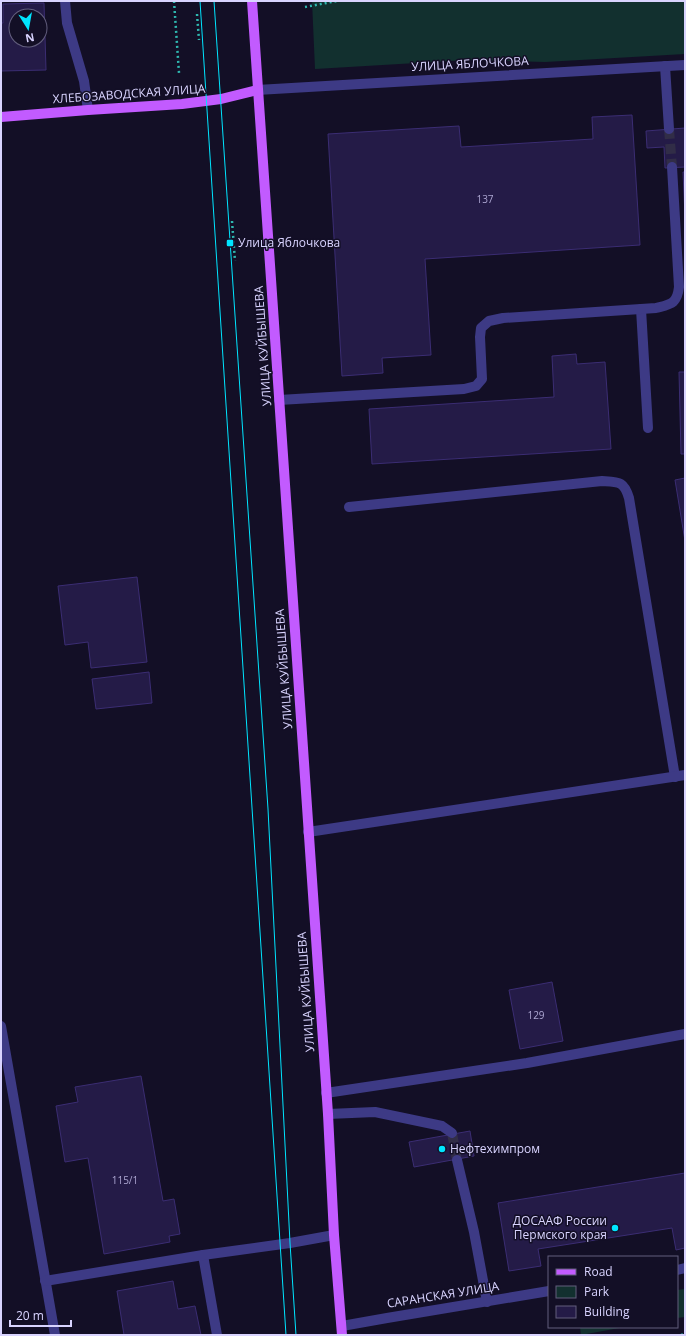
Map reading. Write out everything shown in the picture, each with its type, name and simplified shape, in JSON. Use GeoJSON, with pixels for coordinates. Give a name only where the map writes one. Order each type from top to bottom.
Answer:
{"type":"FeatureCollection","features":[{"type":"Feature","properties":{"kind":"main road","name":"УЛИЦА КУЙБЫШЕВА"},"geometry":{"type":"LineString","coordinates":[[252,1],[328,1114],[334,1235],[342,1331]]}},
{"type":"Feature","properties":{"kind":"main road","name":"ХЛЕБОЗАВОДСКАЯ УЛИЦА"},"geometry":{"type":"LineString","coordinates":[[1,117],[182,104],[221,99],[257,90]]}},
{"type":"Feature","properties":{"kind":"street"},"geometry":{"type":"LineString","coordinates":[[65,1],[67,23],[84,81],[88,110]]}},
{"type":"Feature","properties":{"kind":"street"},"geometry":{"type":"LineString","coordinates":[[666,66],[669,129]]}},
{"type":"Feature","properties":{"kind":"street","name":"УЛИЦА ЯБЛОЧКОВА"},"geometry":{"type":"LineString","coordinates":[[257,90],[685,66]]}},
{"type":"Feature","properties":{"kind":"street"},"geometry":{"type":"LineString","coordinates":[[279,400],[464,389],[476,386],[482,379],[481,328],[489,321],[503,318],[656,308],[671,304],[678,297],[679,287],[672,167]]}},
{"type":"Feature","properties":{"kind":"street"},"geometry":{"type":"LineString","coordinates":[[641,309],[648,428]]}},
{"type":"Feature","properties":{"kind":"street"},"geometry":{"type":"LineString","coordinates":[[308,832],[680,776],[630,498],[626,488],[617,482],[602,481],[349,506]]}},
{"type":"Feature","properties":{"kind":"street"},"geometry":{"type":"LineString","coordinates":[[1,1026],[55,1335]]}},
{"type":"Feature","properties":{"kind":"street"},"geometry":{"type":"LineString","coordinates":[[326,1094],[527,1063],[685,1034]]}},
{"type":"Feature","properties":{"kind":"street"},"geometry":{"type":"LineString","coordinates":[[328,1114],[375,1112],[442,1126],[452,1133]]}},
{"type":"Feature","properties":{"kind":"street"},"geometry":{"type":"LineString","coordinates":[[457,1160],[474,1232],[487,1302]]}},
{"type":"Feature","properties":{"kind":"street"},"geometry":{"type":"LineString","coordinates":[[45,1281],[203,1255],[290,1244],[334,1235]]}},
{"type":"Feature","properties":{"kind":"street"},"geometry":{"type":"LineString","coordinates":[[203,1255],[217,1335]]}},
{"type":"Feature","properties":{"kind":"street","name":"САРАНСКАЯ УЛИЦА"},"geometry":{"type":"LineString","coordinates":[[342,1331],[387,1318],[548,1291]]}},
{"type":"Feature","properties":{"kind":"path"},"geometry":{"type":"LineString","coordinates":[[174,1],[179,73]]}},
{"type":"Feature","properties":{"kind":"path"},"geometry":{"type":"LineString","coordinates":[[305,7],[337,1]]}},
{"type":"Feature","properties":{"kind":"path"},"geometry":{"type":"LineString","coordinates":[[197,14],[199,40]]}},
{"type":"Feature","properties":{"kind":"path"},"geometry":{"type":"LineString","coordinates":[[232,222],[235,261]]}},
{"type":"Feature","properties":{"kind":"path"},"geometry":{"type":"LineString","coordinates":[[681,1335],[685,1334]]}},
{"type":"Feature","properties":{"kind":"green space"},"geometry":{"type":"Polygon","coordinates":[[[312,1],[685,1],[685,54],[545,62],[467,60],[315,69],[312,1]]]}},
{"type":"Feature","properties":{"kind":"green space"},"geometry":{"type":"Polygon","coordinates":[[[685,1289],[685,1317],[678,1318],[678,1290],[685,1289]]]}},
{"type":"Feature","properties":{"kind":"green space"},"geometry":{"type":"Polygon","coordinates":[[[580,1328],[620,1328],[581,1335],[580,1328]]]}},
{"type":"Feature","properties":{"kind":"building"},"geometry":{"type":"Polygon","coordinates":[[[44,3],[44,8],[8,8],[8,48],[45,48],[46,70],[1,71],[1,23],[3,23],[3,4],[44,3]]]}},
{"type":"Feature","properties":{"kind":"building"},"geometry":{"type":"Polygon","coordinates":[[[632,115],[640,245],[425,259],[431,355],[382,358],[383,373],[342,376],[328,134],[459,126],[461,147],[593,139],[592,117],[632,115]]]}},
{"type":"Feature","properties":{"kind":"building"},"geometry":{"type":"Polygon","coordinates":[[[685,128],[685,167],[665,168],[664,147],[647,148],[646,131],[685,128]]]}},
{"type":"Feature","properties":{"kind":"building"},"geometry":{"type":"Polygon","coordinates":[[[683,172],[685,172],[685,216],[683,172]]]}},
{"type":"Feature","properties":{"kind":"building"},"geometry":{"type":"Polygon","coordinates":[[[576,354],[577,364],[605,362],[611,449],[372,464],[369,409],[554,397],[552,356],[576,354]]]}},
{"type":"Feature","properties":{"kind":"building"},"geometry":{"type":"Polygon","coordinates":[[[679,372],[685,372],[685,454],[681,454],[679,372]]]}},
{"type":"Feature","properties":{"kind":"building"},"geometry":{"type":"Polygon","coordinates":[[[685,478],[685,541],[675,480],[685,478]]]}},
{"type":"Feature","properties":{"kind":"building"},"geometry":{"type":"Polygon","coordinates":[[[137,577],[147,662],[91,668],[88,642],[65,645],[58,586],[137,577]]]}},
{"type":"Feature","properties":{"kind":"building"},"geometry":{"type":"Polygon","coordinates":[[[149,672],[152,703],[96,709],[92,679],[149,672]]]}},
{"type":"Feature","properties":{"kind":"building"},"geometry":{"type":"Polygon","coordinates":[[[552,982],[563,1041],[520,1049],[509,990],[552,982]]]}},
{"type":"Feature","properties":{"kind":"building"},"geometry":{"type":"Polygon","coordinates":[[[141,1076],[163,1201],[174,1199],[180,1234],[169,1236],[170,1242],[104,1254],[88,1158],[65,1162],[56,1106],[78,1102],[75,1087],[141,1076]]]}},
{"type":"Feature","properties":{"kind":"building","name":"Нефтехимпром"},"geometry":{"type":"Polygon","coordinates":[[[470,1131],[474,1156],[414,1167],[409,1142],[470,1131]]]}},
{"type":"Feature","properties":{"kind":"building"},"geometry":{"type":"Polygon","coordinates":[[[685,1173],[685,1248],[676,1250],[672,1228],[538,1249],[541,1266],[509,1271],[498,1203],[685,1173]]]}},
{"type":"Feature","properties":{"kind":"building"},"geometry":{"type":"Polygon","coordinates":[[[173,1281],[178,1309],[195,1306],[201,1335],[124,1335],[117,1291],[173,1281]]]}},
{"type":"Feature","properties":{"kind":"tunnel"},"geometry":{"type":"LineString","coordinates":[[669,129],[672,167]]}},
{"type":"Feature","properties":{"kind":"tunnel"},"geometry":{"type":"LineString","coordinates":[[452,1133],[457,1160]]}},
{"type":"Feature","properties":{"kind":"tram line"},"geometry":{"type":"LineString","coordinates":[[200,1],[286,1335]]}},
{"type":"Feature","properties":{"kind":"tram line"},"geometry":{"type":"LineString","coordinates":[[214,1],[268,809],[296,1335]]}},
{"type":"Feature","properties":{"kind":"place","name":"Улица Яблочкова"},"geometry":{"type":"Point","coordinates":[230,243]}},
{"type":"Feature","properties":{"kind":"place","name":"Нефтехимпром"},"geometry":{"type":"Point","coordinates":[442,1149]}},
{"type":"Feature","properties":{"kind":"place","name":"ДОСААФ России Пермского края"},"geometry":{"type":"Point","coordinates":[615,1228]}}]}
